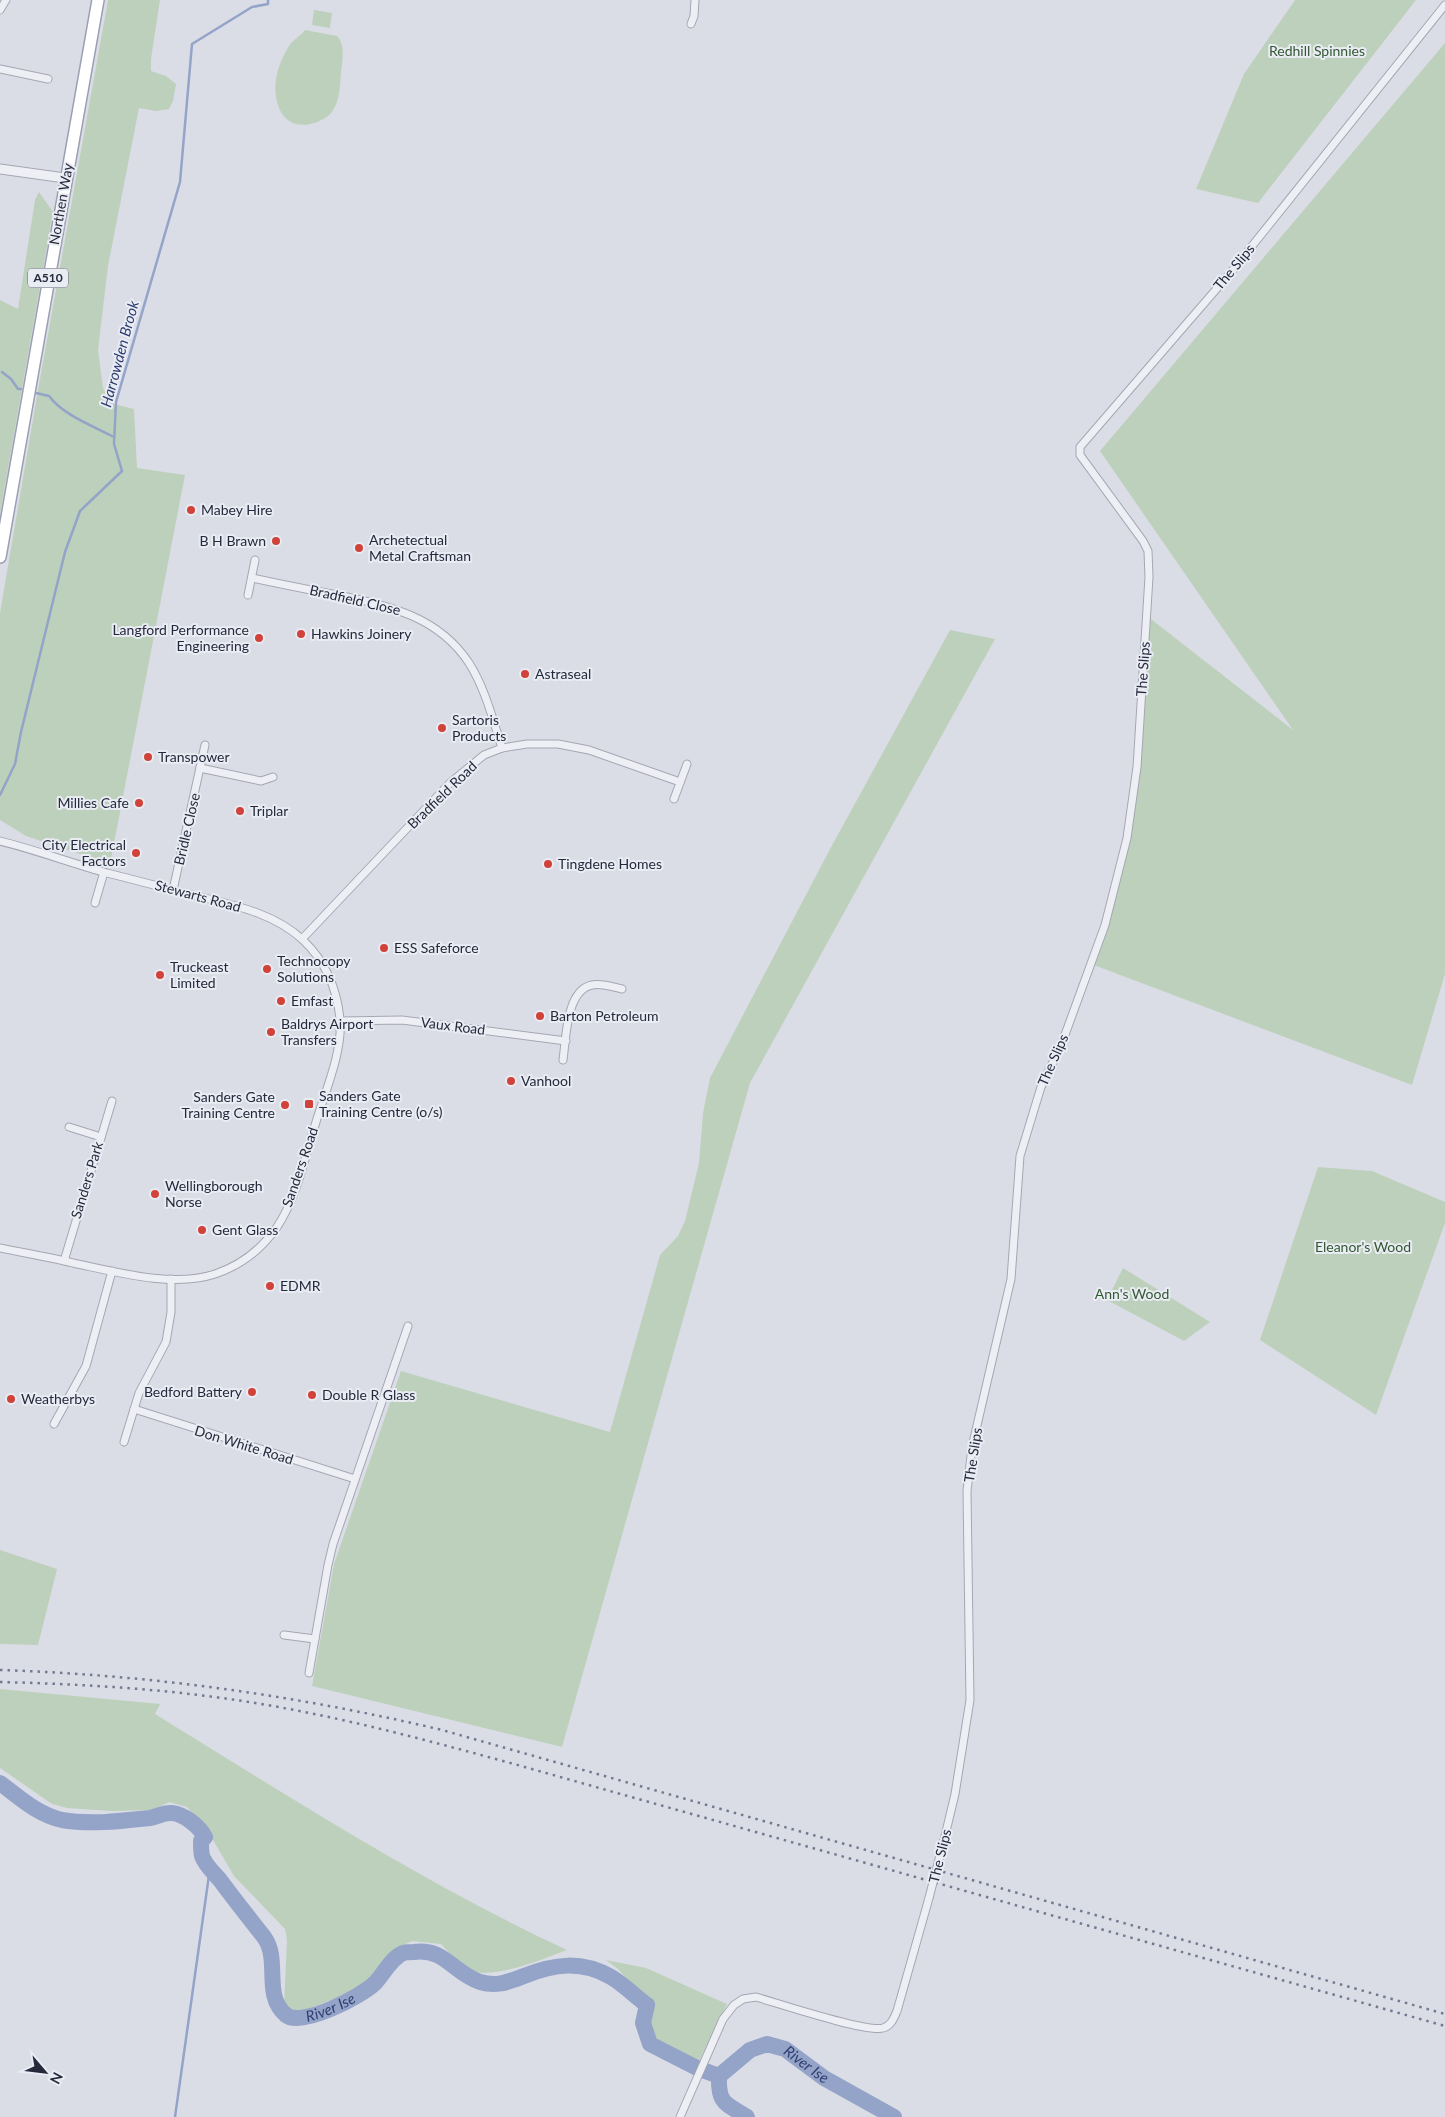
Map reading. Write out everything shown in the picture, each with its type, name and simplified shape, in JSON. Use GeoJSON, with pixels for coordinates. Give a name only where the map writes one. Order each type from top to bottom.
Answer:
{"type":"FeatureCollection","features":[{"type":"Feature","properties":{"kind":"main road","name":"Northen Way"},"geometry":{"type":"LineString","coordinates":[[0,557],[65,178],[98,0]]}},
{"type":"Feature","properties":{"kind":"street"},"geometry":{"type":"LineString","coordinates":[[0,10],[6,0]]}},
{"type":"Feature","properties":{"kind":"street"},"geometry":{"type":"LineString","coordinates":[[691,24],[694,16],[695,0]]}},
{"type":"Feature","properties":{"kind":"street","name":"The Slips"},"geometry":{"type":"LineString","coordinates":[[680,2117],[723,2019],[734,2005],[743,1999],[756,1997],[862,2027],[882,2028],[892,2022],[897,2011],[944,1840],[955,1794],[970,1700],[967,1491],[972,1447],[1011,1279],[1020,1156],[1041,1087],[1062,1043],[1105,925],[1127,838],[1137,767],[1150,577],[1148,551],[1143,541],[1080,455],[1080,447],[1232,271],[1445,5]]}},
{"type":"Feature","properties":{"kind":"street"},"geometry":{"type":"LineString","coordinates":[[0,69],[48,79]]}},
{"type":"Feature","properties":{"kind":"street"},"geometry":{"type":"LineString","coordinates":[[0,169],[65,178]]}},
{"type":"Feature","properties":{"kind":"street"},"geometry":{"type":"LineString","coordinates":[[248,595],[255,560]]}},
{"type":"Feature","properties":{"kind":"street","name":"Bradfield Close"},"geometry":{"type":"LineString","coordinates":[[252,578],[393,607],[432,625],[451,640],[470,664],[502,748]]}},
{"type":"Feature","properties":{"kind":"street","name":"Bridle Close"},"geometry":{"type":"LineString","coordinates":[[173,890],[205,744]]}},
{"type":"Feature","properties":{"kind":"street","name":"Bradfield Road"},"geometry":{"type":"LineString","coordinates":[[302,939],[450,783],[484,755],[502,748],[527,744],[571,746],[589,750],[680,782]]}},
{"type":"Feature","properties":{"kind":"street"},"geometry":{"type":"LineString","coordinates":[[674,799],[687,764]]}},
{"type":"Feature","properties":{"kind":"street"},"geometry":{"type":"LineString","coordinates":[[200,768],[261,780],[273,777]]}},
{"type":"Feature","properties":{"kind":"street","name":"Stewarts Road"},"geometry":{"type":"LineString","coordinates":[[0,841],[104,872],[262,914],[302,939],[315,953],[328,974],[338,1004],[340,1020]]}},
{"type":"Feature","properties":{"kind":"street"},"geometry":{"type":"LineString","coordinates":[[95,904],[104,872]]}},
{"type":"Feature","properties":{"kind":"street"},"geometry":{"type":"LineString","coordinates":[[563,1060],[570,1012],[574,1000],[580,991],[589,985],[598,984],[622,989]]}},
{"type":"Feature","properties":{"kind":"street","name":"Vaux Road"},"geometry":{"type":"LineString","coordinates":[[340,1020],[402,1020],[566,1040]]}},
{"type":"Feature","properties":{"kind":"street","name":"Sanders Road"},"geometry":{"type":"LineString","coordinates":[[0,1248],[112,1271],[171,1279],[205,1277],[230,1268],[256,1252],[277,1227],[291,1198],[338,1048],[340,1020]]}},
{"type":"Feature","properties":{"kind":"street","name":"Sanders Park"},"geometry":{"type":"LineString","coordinates":[[64,1261],[112,1101]]}},
{"type":"Feature","properties":{"kind":"street"},"geometry":{"type":"LineString","coordinates":[[68,1127],[101,1137]]}},
{"type":"Feature","properties":{"kind":"street"},"geometry":{"type":"LineString","coordinates":[[54,1424],[86,1366],[112,1271]]}},
{"type":"Feature","properties":{"kind":"street"},"geometry":{"type":"LineString","coordinates":[[124,1442],[139,1393],[166,1342],[171,1312],[171,1279]]}},
{"type":"Feature","properties":{"kind":"street"},"geometry":{"type":"LineString","coordinates":[[309,1673],[328,1566],[355,1479],[408,1326]]}},
{"type":"Feature","properties":{"kind":"street","name":"Don White Road"},"geometry":{"type":"LineString","coordinates":[[134,1410],[355,1479]]}},
{"type":"Feature","properties":{"kind":"street"},"geometry":{"type":"LineString","coordinates":[[284,1635],[315,1639]]}},
{"type":"Feature","properties":{"kind":"green space"},"geometry":{"type":"Polygon","coordinates":[[[108,0],[160,0],[151,59],[151,71],[166,76],[176,84],[173,101],[169,109],[156,111],[139,108],[108,266],[98,350],[103,388],[110,403],[134,409],[137,468],[185,475],[110,864],[26,836],[0,820],[0,613],[108,0]]]}},
{"type":"Feature","properties":{"kind":"green space","name":"Redhill Spinnies"},"geometry":{"type":"Polygon","coordinates":[[[1295,0],[1416,0],[1258,203],[1196,189],[1244,74],[1295,0]]]}},
{"type":"Feature","properties":{"kind":"green space"},"geometry":{"type":"Polygon","coordinates":[[[314,10],[332,13],[330,28],[312,25],[314,10]]]}},
{"type":"Feature","properties":{"kind":"green space"},"geometry":{"type":"Polygon","coordinates":[[[305,30],[337,36],[342,44],[343,53],[339,92],[335,106],[325,118],[303,125],[287,119],[281,112],[276,94],[276,84],[280,63],[285,52],[305,30]]]}},
{"type":"Feature","properties":{"kind":"green space"},"geometry":{"type":"Polygon","coordinates":[[[1445,43],[1445,974],[1412,1085],[1091,964],[1105,925],[1133,800],[1147,616],[1293,730],[1100,451],[1445,43]]]}},
{"type":"Feature","properties":{"kind":"green space"},"geometry":{"type":"Polygon","coordinates":[[[39,192],[53,212],[0,514],[0,300],[18,309],[35,200],[39,192]]]}},
{"type":"Feature","properties":{"kind":"green space"},"geometry":{"type":"Polygon","coordinates":[[[950,630],[995,639],[750,1083],[562,1747],[312,1686],[334,1564],[401,1371],[610,1432],[660,1255],[678,1236],[685,1221],[699,1163],[703,1113],[710,1078],[829,851],[950,630]]]}},
{"type":"Feature","properties":{"kind":"green space","name":"Eleanor's Wood"},"geometry":{"type":"Polygon","coordinates":[[[1318,1167],[1372,1171],[1445,1202],[1445,1223],[1376,1415],[1260,1340],[1318,1167]]]}},
{"type":"Feature","properties":{"kind":"green space","name":"Ann's Wood"},"geometry":{"type":"Polygon","coordinates":[[[1123,1268],[1210,1322],[1184,1341],[1107,1300],[1123,1268]]]}},
{"type":"Feature","properties":{"kind":"green space"},"geometry":{"type":"Polygon","coordinates":[[[0,1550],[57,1569],[38,1645],[0,1644],[0,1550]]]}},
{"type":"Feature","properties":{"kind":"green space"},"geometry":{"type":"Polygon","coordinates":[[[0,1689],[160,1704],[155,1714],[358,1838],[461,1897],[567,1950],[529,1964],[485,1973],[473,1972],[462,1967],[441,1944],[412,1941],[399,1947],[369,1981],[336,1998],[297,2013],[289,2012],[284,2008],[287,1940],[285,1929],[234,1876],[209,1833],[187,1807],[169,1802],[153,1810],[112,1811],[67,1808],[52,1804],[0,1768],[0,1689]]]}},
{"type":"Feature","properties":{"kind":"green space"},"geometry":{"type":"Polygon","coordinates":[[[606,1960],[646,1968],[727,2004],[697,2065],[653,2043],[645,2025],[649,2003],[618,1969],[606,1960]]]}},
{"type":"Feature","properties":{"kind":"waterway","name":"Harrowden Brook"},"geometry":{"type":"LineString","coordinates":[[0,795],[15,764],[21,732],[65,552],[80,511],[122,471],[114,444],[116,402],[180,182],[192,44],[252,7],[268,4],[268,0]]}},
{"type":"Feature","properties":{"kind":"waterway"},"geometry":{"type":"LineString","coordinates":[[2,372],[11,379],[18,389],[21,389]]}},
{"type":"Feature","properties":{"kind":"waterway"},"geometry":{"type":"LineString","coordinates":[[36,393],[49,396],[62,409],[114,437]]}},
{"type":"Feature","properties":{"kind":"waterway","name":"River Ise"},"geometry":{"type":"LineString","coordinates":[[0,1783],[37,1810],[62,1820],[84,1822],[117,1821],[150,1818],[169,1813],[177,1814],[191,1821],[205,1837],[201,1841],[202,1856],[205,1863],[264,1937],[269,1946],[275,1998],[279,2007],[286,2015],[294,2018],[317,2014],[331,2009],[358,1995],[375,1983],[394,1959],[406,1952],[434,1954],[471,1978],[492,1984],[508,1982],[546,1969],[578,1966],[589,1968],[611,1977],[647,2005],[643,2023],[650,2044],[697,2068],[719,2076],[750,2050],[767,2044],[785,2049],[824,2078],[894,2117]]}},
{"type":"Feature","properties":{"kind":"waterway"},"geometry":{"type":"LineString","coordinates":[[175,2117],[210,1868]]}},
{"type":"Feature","properties":{"kind":"waterway","name":"River Ise"},"geometry":{"type":"LineString","coordinates":[[719,2076],[722,2098],[729,2106],[747,2117]]}},
{"type":"Feature","properties":{"kind":"railway"},"geometry":{"type":"LineString","coordinates":[[0,1670],[112,1677],[222,1689],[332,1707],[442,1730],[1445,2014]]}},
{"type":"Feature","properties":{"kind":"railway"},"geometry":{"type":"LineString","coordinates":[[0,1682],[125,1688],[218,1697],[316,1714],[382,1729],[514,1764],[1445,2026]]}},
{"type":"Feature","properties":{"kind":"place","name":"Mabey Hire"},"geometry":{"type":"Point","coordinates":[191,510]}},
{"type":"Feature","properties":{"kind":"place","name":"B H Brawn"},"geometry":{"type":"Point","coordinates":[276,541]}},
{"type":"Feature","properties":{"kind":"place","name":"Archetectual Metal Craftsman"},"geometry":{"type":"Point","coordinates":[359,548]}},
{"type":"Feature","properties":{"kind":"place","name":"Hawkins Joinery"},"geometry":{"type":"Point","coordinates":[301,634]}},
{"type":"Feature","properties":{"kind":"place","name":"Langford Performance Engineering"},"geometry":{"type":"Point","coordinates":[259,638]}},
{"type":"Feature","properties":{"kind":"place","name":"Astraseal"},"geometry":{"type":"Point","coordinates":[525,674]}},
{"type":"Feature","properties":{"kind":"place","name":"Sartoris Products"},"geometry":{"type":"Point","coordinates":[442,728]}},
{"type":"Feature","properties":{"kind":"place","name":"Transpower"},"geometry":{"type":"Point","coordinates":[148,757]}},
{"type":"Feature","properties":{"kind":"place","name":"Millies Cafe"},"geometry":{"type":"Point","coordinates":[139,803]}},
{"type":"Feature","properties":{"kind":"place","name":"Triplar"},"geometry":{"type":"Point","coordinates":[240,811]}},
{"type":"Feature","properties":{"kind":"place","name":"City Electrical Factors"},"geometry":{"type":"Point","coordinates":[136,853]}},
{"type":"Feature","properties":{"kind":"place","name":"Tingdene Homes"},"geometry":{"type":"Point","coordinates":[548,864]}},
{"type":"Feature","properties":{"kind":"place","name":"ESS Safeforce"},"geometry":{"type":"Point","coordinates":[384,948]}},
{"type":"Feature","properties":{"kind":"place","name":"Technocopy Solutions"},"geometry":{"type":"Point","coordinates":[267,969]}},
{"type":"Feature","properties":{"kind":"place","name":"Truckeast Limited"},"geometry":{"type":"Point","coordinates":[160,975]}},
{"type":"Feature","properties":{"kind":"place","name":"Emfast"},"geometry":{"type":"Point","coordinates":[281,1001]}},
{"type":"Feature","properties":{"kind":"place","name":"Barton Petroleum"},"geometry":{"type":"Point","coordinates":[540,1016]}},
{"type":"Feature","properties":{"kind":"place","name":"Baldrys Airport Transfers"},"geometry":{"type":"Point","coordinates":[271,1032]}},
{"type":"Feature","properties":{"kind":"place","name":"Vanhool"},"geometry":{"type":"Point","coordinates":[511,1081]}},
{"type":"Feature","properties":{"kind":"place","name":"Sanders Gate Training Centre (o/s)"},"geometry":{"type":"Point","coordinates":[309,1104]}},
{"type":"Feature","properties":{"kind":"place","name":"Sanders Gate Training Centre"},"geometry":{"type":"Point","coordinates":[285,1105]}},
{"type":"Feature","properties":{"kind":"place","name":"Wellingborough Norse"},"geometry":{"type":"Point","coordinates":[155,1194]}},
{"type":"Feature","properties":{"kind":"place","name":"Gent Glass"},"geometry":{"type":"Point","coordinates":[202,1230]}},
{"type":"Feature","properties":{"kind":"place","name":"EDMR"},"geometry":{"type":"Point","coordinates":[270,1286]}},
{"type":"Feature","properties":{"kind":"place","name":"Bedford Battery"},"geometry":{"type":"Point","coordinates":[252,1392]}},
{"type":"Feature","properties":{"kind":"place","name":"Double R Glass"},"geometry":{"type":"Point","coordinates":[312,1395]}},
{"type":"Feature","properties":{"kind":"place","name":"Weatherbys"},"geometry":{"type":"Point","coordinates":[11,1399]}}]}
